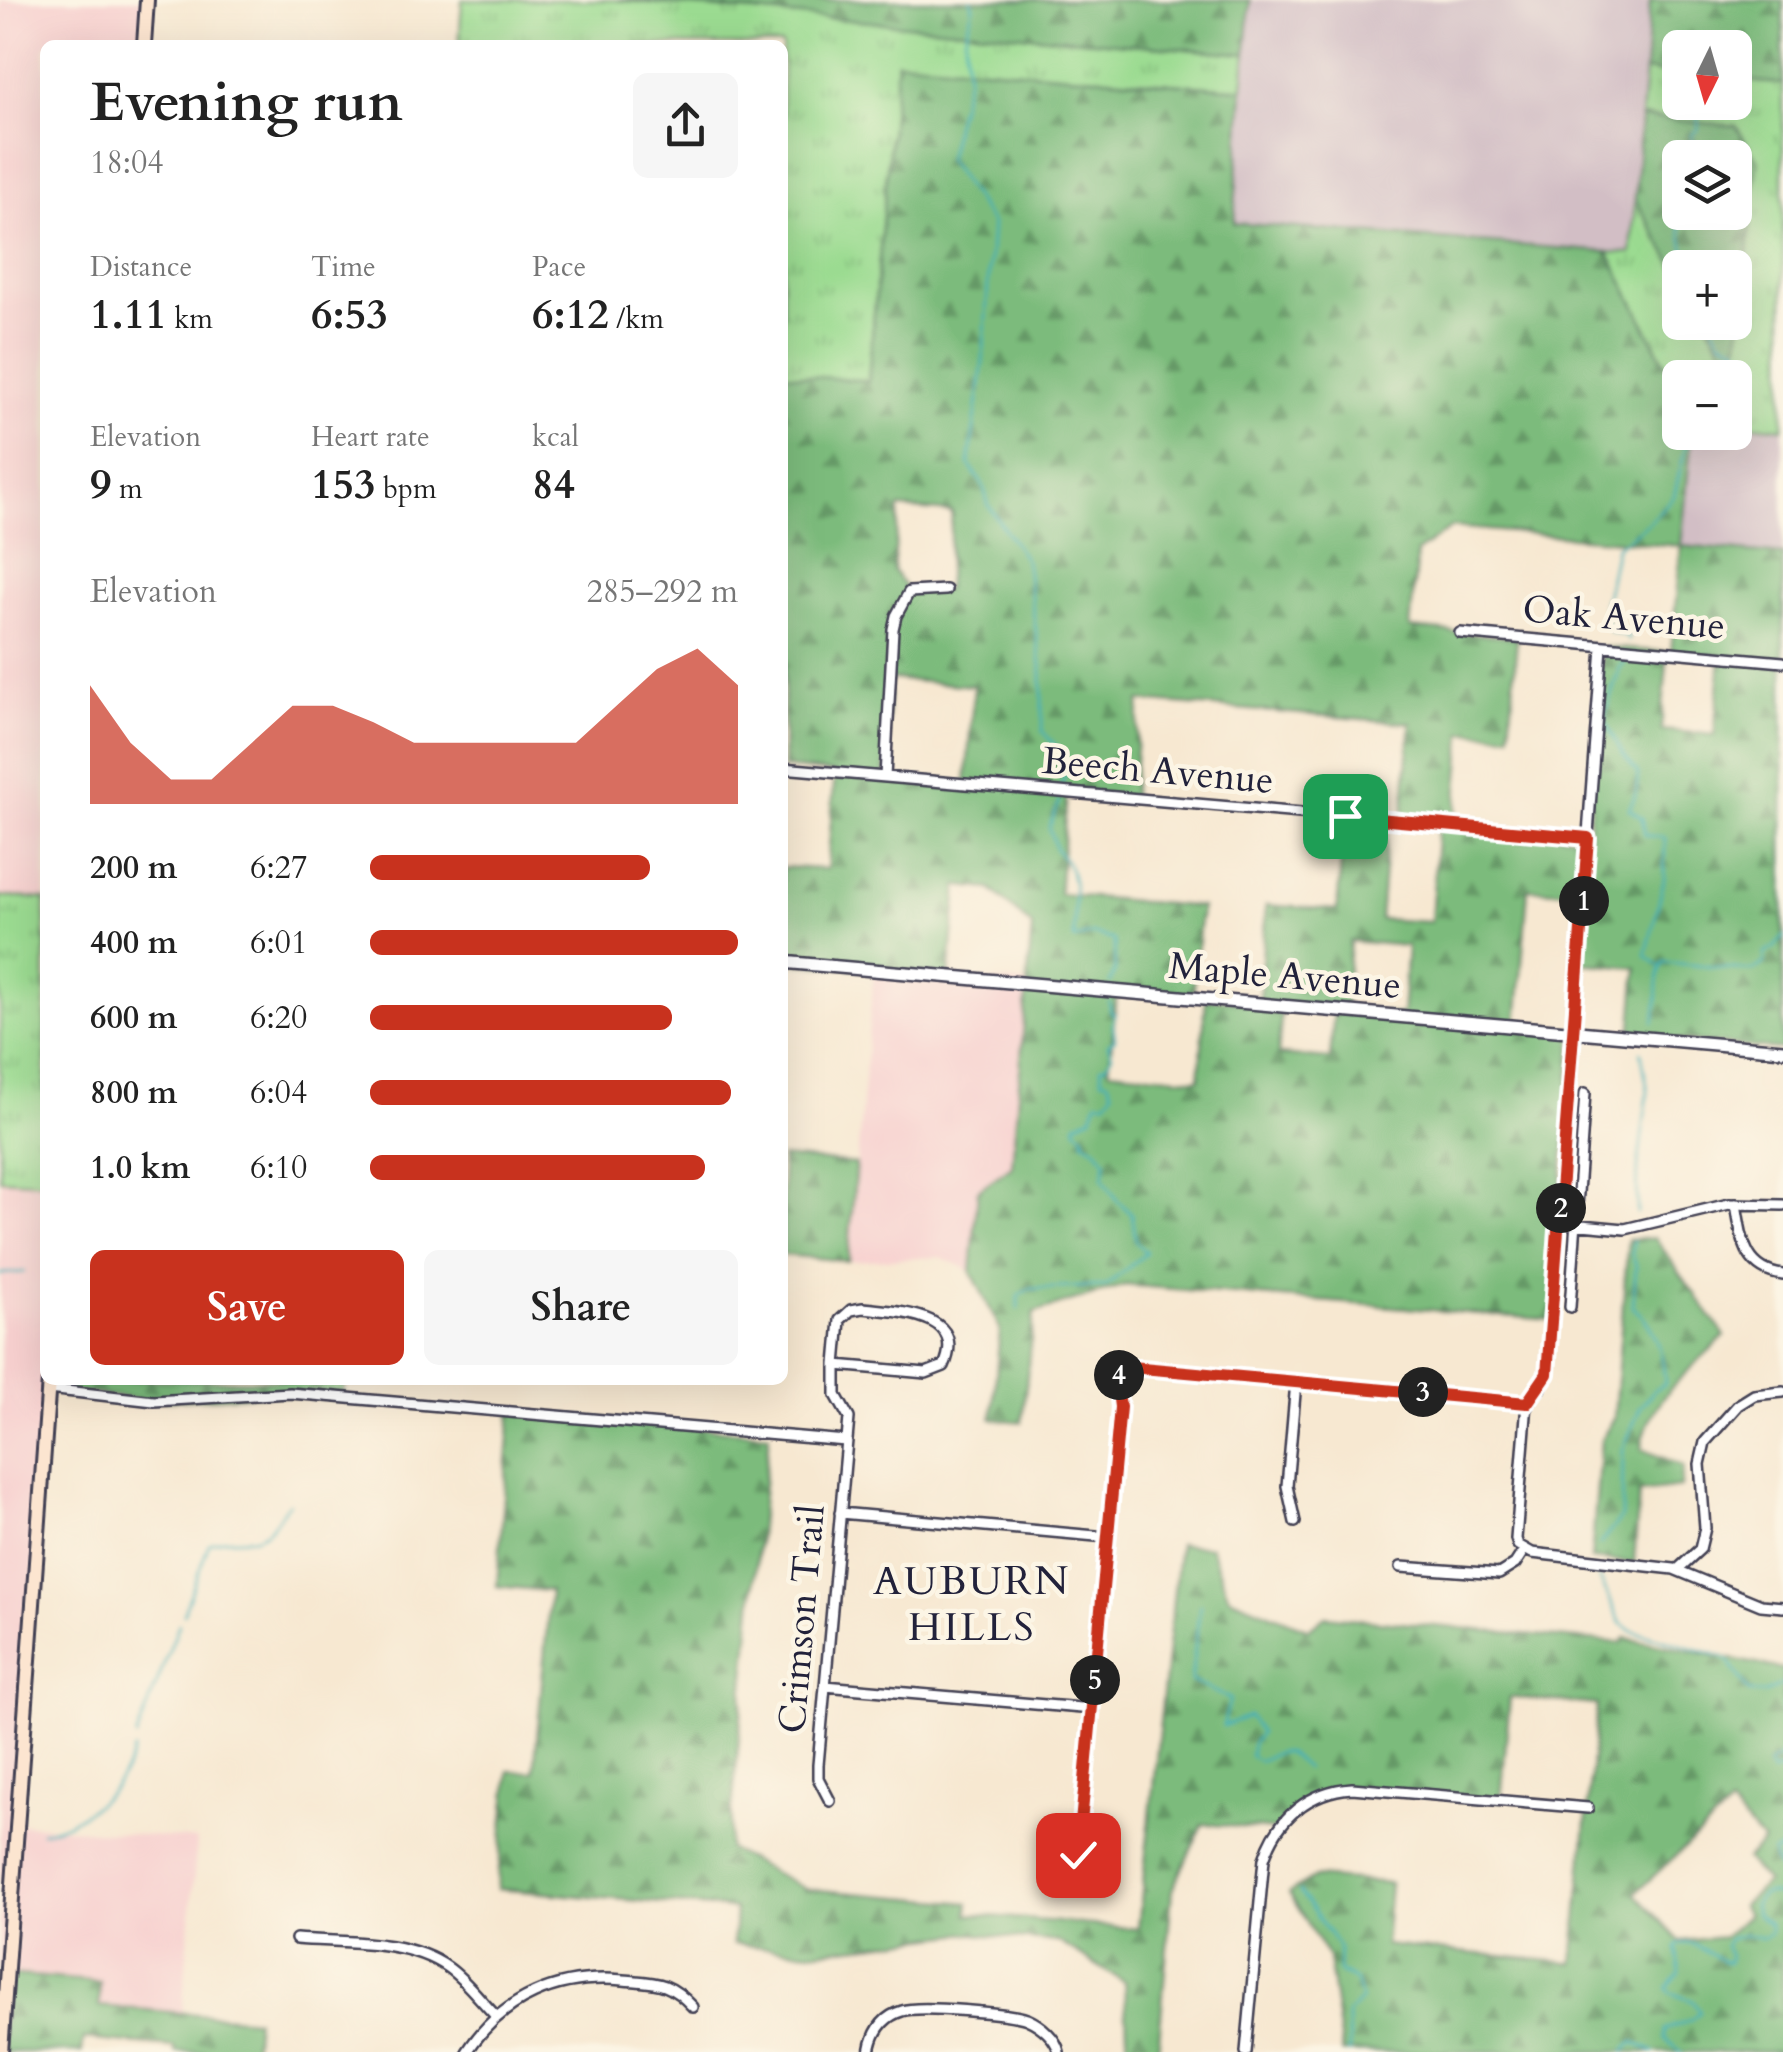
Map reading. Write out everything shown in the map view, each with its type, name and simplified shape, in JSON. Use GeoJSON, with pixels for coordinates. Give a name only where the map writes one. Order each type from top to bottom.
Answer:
{"type":"FeatureCollection","features":[{"type":"Feature","properties":{"kind":"main road"},"geometry":{"type":"LineString","coordinates":[[144,40],[147,0]]}},
{"type":"Feature","properties":{"kind":"main road"},"geometry":{"type":"LineString","coordinates":[[1,2052],[49,1385]]}},
{"type":"Feature","properties":{"kind":"street"},"geometry":{"type":"LineString","coordinates":[[885,777],[896,616],[908,592],[946,590]]}},
{"type":"Feature","properties":{"kind":"street","name":"Oak Avenue"},"geometry":{"type":"LineString","coordinates":[[1460,633],[1783,662]]}},
{"type":"Feature","properties":{"kind":"street"},"geometry":{"type":"LineString","coordinates":[[1602,646],[1548,1368],[1527,1403],[1518,1545],[1524,1550],[1676,1570],[1762,1606],[1783,1607]]}},
{"type":"Feature","properties":{"kind":"street","name":"Beech Avenue"},"geometry":{"type":"LineString","coordinates":[[788,769],[1588,838]]}},
{"type":"Feature","properties":{"kind":"street","name":"Maple Avenue"},"geometry":{"type":"LineString","coordinates":[[788,963],[1783,1050]]}},
{"type":"Feature","properties":{"kind":"street"},"geometry":{"type":"LineString","coordinates":[[1570,1308],[1585,1093]]}},
{"type":"Feature","properties":{"kind":"street"},"geometry":{"type":"LineString","coordinates":[[1560,1223],[1625,1229],[1736,1204],[1783,1205]]}},
{"type":"Feature","properties":{"kind":"street"},"geometry":{"type":"LineString","coordinates":[[1736,1204],[1744,1249],[1754,1265],[1783,1275]]}},
{"type":"Feature","properties":{"kind":"street"},"geometry":{"type":"LineString","coordinates":[[851,1310],[924,1316],[940,1327],[947,1342],[946,1363],[932,1372],[836,1365],[838,1326],[851,1310]]}},
{"type":"Feature","properties":{"kind":"street","name":"Crimson Trail"},"geometry":{"type":"LineString","coordinates":[[830,1800],[818,1778],[818,1765],[848,1418],[836,1395],[836,1365]]}},
{"type":"Feature","properties":{"kind":"street"},"geometry":{"type":"LineString","coordinates":[[1063,1877],[1080,1846],[1120,1407],[1117,1378],[1124,1369],[1527,1403]]}},
{"type":"Feature","properties":{"kind":"street"},"geometry":{"type":"LineString","coordinates":[[1295,1522],[1287,1486],[1296,1382]]}},
{"type":"Feature","properties":{"kind":"street"},"geometry":{"type":"LineString","coordinates":[[49,1385],[154,1401],[290,1394],[846,1441]]}},
{"type":"Feature","properties":{"kind":"street"},"geometry":{"type":"LineString","coordinates":[[1676,1570],[1700,1549],[1705,1528],[1700,1464],[1704,1442],[1738,1405],[1754,1395],[1783,1392]]}},
{"type":"Feature","properties":{"kind":"street"},"geometry":{"type":"LineString","coordinates":[[840,1513],[1107,1536]]}},
{"type":"Feature","properties":{"kind":"street"},"geometry":{"type":"LineString","coordinates":[[1401,1567],[1499,1574],[1515,1564],[1524,1550]]}},
{"type":"Feature","properties":{"kind":"street"},"geometry":{"type":"LineString","coordinates":[[825,1686],[1093,1709]]}},
{"type":"Feature","properties":{"kind":"street"},"geometry":{"type":"LineString","coordinates":[[1246,2052],[1264,1860],[1277,1830],[1300,1806],[1330,1791],[1352,1788],[1588,1808]]}},
{"type":"Feature","properties":{"kind":"street"},"geometry":{"type":"LineString","coordinates":[[296,1938],[398,1948],[426,1955],[449,1968],[496,2016]]}},
{"type":"Feature","properties":{"kind":"street"},"geometry":{"type":"LineString","coordinates":[[468,2052],[496,2016],[540,1990],[590,1978],[662,1983],[676,1989],[693,2007]]}},
{"type":"Feature","properties":{"kind":"street"},"geometry":{"type":"LineString","coordinates":[[870,2052],[883,2022],[898,2012],[918,2008],[1022,2018],[1042,2028],[1058,2044],[1059,2052]]}},
{"type":"Feature","properties":{"kind":"shaded area"},"geometry":{"type":"Polygon","coordinates":[[[0,0],[147,0],[144,40],[40,40],[40,899],[0,896],[0,0]]]}},
{"type":"Feature","properties":{"kind":"shaded area"},"geometry":{"type":"Polygon","coordinates":[[[1250,0],[1650,0],[1631,253],[1233,223],[1250,0]]]}},
{"type":"Feature","properties":{"kind":"shaded area"},"geometry":{"type":"Polygon","coordinates":[[[1752,425],[1783,428],[1783,555],[1681,546],[1690,450],[1752,450],[1752,425]]]}},
{"type":"Feature","properties":{"kind":"shaded area"},"geometry":{"type":"Polygon","coordinates":[[[874,970],[1027,983],[1012,1166],[978,1190],[971,1271],[941,1257],[848,1261],[874,970]]]}},
{"type":"Feature","properties":{"kind":"shaded area"},"geometry":{"type":"Polygon","coordinates":[[[0,1179],[40,1182],[40,1385],[45,1385],[18,1824],[197,1840],[182,2013],[99,2006],[100,1983],[0,2052],[0,1179]]]}},
{"type":"Feature","properties":{"kind":"green space"},"geometry":{"type":"Polygon","coordinates":[[[462,0],[617,0],[1246,54],[1243,89],[897,61],[868,381],[788,374],[788,40],[459,40],[462,0]]]}},
{"type":"Feature","properties":{"kind":"green space"},"geometry":{"type":"Polygon","coordinates":[[[617,0],[1250,0],[1246,54],[617,0]]]}},
{"type":"Feature","properties":{"kind":"green space"},"geometry":{"type":"Polygon","coordinates":[[[1650,0],[1783,0],[1783,84],[1752,81],[1752,30],[1662,30],[1662,73],[1645,71],[1650,0]]]}},
{"type":"Feature","properties":{"kind":"green space"},"geometry":{"type":"Polygon","coordinates":[[[897,61],[1243,89],[1234,223],[1608,252],[1663,360],[1662,450],[1690,450],[1681,546],[1783,555],[1783,1050],[1631,1036],[1637,968],[1579,963],[1584,893],[1528,889],[1517,1025],[1573,1030],[1552,1320],[1125,1285],[1034,1313],[1022,1422],[992,1419],[1000,1329],[971,1271],[978,1190],[1012,1166],[1032,926],[991,889],[958,886],[949,977],[788,962],[788,867],[827,869],[835,773],[788,768],[788,374],[868,381],[897,61]],[[899,508],[893,570],[908,591],[946,590],[952,512],[899,508]],[[1452,527],[1417,552],[1410,628],[1517,638],[1510,735],[1463,732],[1455,825],[1588,838],[1602,647],[1668,652],[1661,730],[1714,735],[1721,656],[1671,652],[1681,546],[1452,527]],[[890,679],[885,777],[966,783],[974,686],[890,679]],[[1140,701],[1132,798],[1067,793],[1059,894],[1201,907],[1193,998],[1117,991],[1109,1070],[1199,1079],[1206,999],[1259,1003],[1266,905],[1337,910],[1345,816],[1388,820],[1380,919],[1431,922],[1438,824],[1402,821],[1411,723],[1140,701]],[[1350,941],[1345,1010],[1402,1015],[1407,946],[1350,941]],[[1282,1006],[1278,1055],[1330,1059],[1334,1010],[1282,1006]]]}},
{"type":"Feature","properties":{"kind":"green space"},"geometry":{"type":"Polygon","coordinates":[[[1645,71],[1662,73],[1662,119],[1641,117],[1645,71]]]}},
{"type":"Feature","properties":{"kind":"green space"},"geometry":{"type":"Polygon","coordinates":[[[1752,81],[1783,84],[1783,428],[1752,425],[1752,360],[1736,360],[1736,340],[1752,340],[1752,250],[1736,250],[1736,230],[1752,230],[1752,140],[1736,140],[1736,126],[1673,120],[1752,120],[1752,81]]]}},
{"type":"Feature","properties":{"kind":"green space"},"geometry":{"type":"Polygon","coordinates":[[[1641,117],[1736,126],[1745,140],[1662,140],[1662,230],[1750,230],[1748,250],[1665,250],[1635,199],[1641,117]]]}},
{"type":"Feature","properties":{"kind":"green space"},"geometry":{"type":"Polygon","coordinates":[[[1752,152],[1757,160],[1752,210],[1752,152]]]}},
{"type":"Feature","properties":{"kind":"green space"},"geometry":{"type":"Polygon","coordinates":[[[1635,199],[1665,250],[1662,340],[1717,340],[1730,360],[1663,360],[1608,252],[1631,253],[1635,199]]]}},
{"type":"Feature","properties":{"kind":"green space"},"geometry":{"type":"Polygon","coordinates":[[[1717,340],[1739,340],[1737,360],[1729,360],[1717,340]]]}},
{"type":"Feature","properties":{"kind":"green space"},"geometry":{"type":"Polygon","coordinates":[[[0,896],[40,899],[40,1182],[0,1179],[0,896]]]}},
{"type":"Feature","properties":{"kind":"green space"},"geometry":{"type":"Polygon","coordinates":[[[788,1158],[856,1164],[848,1261],[788,1255],[788,1158]]]}},
{"type":"Feature","properties":{"kind":"green space"},"geometry":{"type":"Polygon","coordinates":[[[1655,1238],[1725,1336],[1673,1386],[1645,1432],[1642,1449],[1683,1466],[1681,1487],[1639,1492],[1634,1563],[1591,1559],[1601,1440],[1614,1418],[1628,1240],[1655,1238]]]}},
{"type":"Feature","properties":{"kind":"green space"},"geometry":{"type":"Polygon","coordinates":[[[48,1385],[344,1385],[343,1398],[290,1393],[154,1401],[48,1389],[48,1385]]]}},
{"type":"Feature","properties":{"kind":"green space"},"geometry":{"type":"Polygon","coordinates":[[[511,1412],[769,1434],[728,1849],[806,1889],[969,1903],[968,1914],[1138,1929],[1179,1544],[1210,1547],[1229,1597],[1309,1629],[1325,1616],[1622,1643],[1625,1638],[1783,1669],[1783,2052],[1342,2052],[1328,1957],[1289,1893],[1315,1877],[1390,1883],[1385,1945],[1573,1963],[1597,1705],[1510,1697],[1501,1800],[1363,1788],[1319,1795],[1277,1830],[1203,1824],[1172,1890],[1158,2052],[1128,2052],[1124,1982],[1059,1942],[966,1933],[810,1952],[733,1944],[735,1909],[497,1889],[509,1771],[534,1772],[550,1591],[497,1586],[511,1412]],[[1730,1806],[1635,1893],[1680,1941],[1724,1937],[1748,1915],[1741,1906],[1767,1883],[1746,1859],[1763,1842],[1730,1806]]]}},
{"type":"Feature","properties":{"kind":"green space"},"geometry":{"type":"Polygon","coordinates":[[[7,1974],[100,1982],[99,2006],[256,2019],[253,2052],[175,2052],[175,2047],[84,2039],[82,2052],[1,2052],[7,1974]]]}},
{"type":"Feature","properties":{"kind":"waterway"},"geometry":{"type":"LineString","coordinates":[[971,0],[973,7],[965,38],[967,77],[947,159],[992,224],[983,361],[969,465],[983,485],[989,506],[1026,561],[1042,673],[1042,731],[1065,755],[1061,785]]}},
{"type":"Feature","properties":{"kind":"waterway"},"geometry":{"type":"LineString","coordinates":[[1693,140],[1691,135],[1698,130],[1699,120]]}},
{"type":"Feature","properties":{"kind":"waterway"},"geometry":{"type":"LineString","coordinates":[[1681,230],[1685,250]]}},
{"type":"Feature","properties":{"kind":"waterway"},"geometry":{"type":"LineString","coordinates":[[1721,340],[1739,347],[1721,360]]}},
{"type":"Feature","properties":{"kind":"waterway"},"geometry":{"type":"LineString","coordinates":[[1628,641],[1628,636],[1610,631],[1603,612],[1616,547],[1648,523],[1674,496],[1685,450]]}},
{"type":"Feature","properties":{"kind":"waterway"},"geometry":{"type":"LineString","coordinates":[[1627,660],[1620,667],[1604,717],[1638,774],[1636,794],[1629,809],[1642,818],[1645,835],[1665,838],[1664,880],[1646,956],[1660,966]]}},
{"type":"Feature","properties":{"kind":"waterway"},"geometry":{"type":"LineString","coordinates":[[1060,801],[1049,827],[1056,850],[1064,858],[1073,880],[1074,939],[1094,934],[1114,940],[1115,970],[1110,983]]}},
{"type":"Feature","properties":{"kind":"waterway"},"geometry":{"type":"LineString","coordinates":[[1654,1022],[1664,962],[1753,971],[1764,963],[1765,953],[1783,936]]}},
{"type":"Feature","properties":{"kind":"waterway"},"geometry":{"type":"LineString","coordinates":[[1018,1309],[1018,1296],[1029,1289],[1106,1286],[1146,1253],[1136,1242],[1132,1214],[1103,1178],[1106,1160],[1084,1141],[1084,1135],[1076,1128],[1076,1123],[1092,1116],[1097,1101],[1106,1101],[1113,1092],[1108,1081],[1102,1079],[1101,1067],[1107,1065],[1112,1055],[1108,1045],[1115,1039],[1115,1014],[1109,1002]]}},
{"type":"Feature","properties":{"kind":"waterway"},"geometry":{"type":"LineString","coordinates":[[1637,1213],[1638,1167],[1648,1092],[1641,1051]]}},
{"type":"Feature","properties":{"kind":"waterway"},"geometry":{"type":"LineString","coordinates":[[1600,1544],[1622,1517],[1623,1449],[1640,1408],[1654,1390],[1665,1384],[1657,1341],[1648,1323],[1633,1307],[1633,1241]]}},
{"type":"Feature","properties":{"kind":"waterway"},"geometry":{"type":"LineString","coordinates":[[0,1274],[24,1272]]}},
{"type":"Feature","properties":{"kind":"waterway"},"geometry":{"type":"LineString","coordinates":[[183,1614],[209,1544],[260,1535],[289,1503]]}},
{"type":"Feature","properties":{"kind":"waterway"},"geometry":{"type":"LineString","coordinates":[[1598,1575],[1621,1623],[1632,1631],[1721,1656],[1728,1660],[1748,1691],[1763,1693],[1783,1684]]}},
{"type":"Feature","properties":{"kind":"waterway"},"geometry":{"type":"LineString","coordinates":[[1200,1605],[1191,1681],[1230,1699],[1223,1726],[1249,1716],[1260,1733],[1250,1756],[1259,1761],[1284,1752],[1306,1768]]}},
{"type":"Feature","properties":{"kind":"waterway"},"geometry":{"type":"LineString","coordinates":[[136,1738],[179,1624]]}},
{"type":"Feature","properties":{"kind":"waterway"},"geometry":{"type":"LineString","coordinates":[[1783,1704],[1783,1730]]}},
{"type":"Feature","properties":{"kind":"waterway"},"geometry":{"type":"LineString","coordinates":[[41,1832],[70,1821],[98,1803],[120,1778],[134,1750]]}},
{"type":"Feature","properties":{"kind":"waterway"},"geometry":{"type":"LineString","coordinates":[[1783,1755],[1767,1765],[1772,1772],[1783,1769]]}},
{"type":"Feature","properties":{"kind":"waterway"},"geometry":{"type":"LineString","coordinates":[[1783,1849],[1773,1853],[1783,1873]]}},
{"type":"Feature","properties":{"kind":"waterway"},"geometry":{"type":"LineString","coordinates":[[1300,1892],[1339,1948],[1338,1971],[1356,1981],[1361,1999],[1348,2014],[1349,2052]]}},
{"type":"Feature","properties":{"kind":"waterway"},"geometry":{"type":"LineString","coordinates":[[1682,2052],[1665,2039],[1665,2030],[1700,2012],[1693,2001],[1667,1988],[1680,1973],[1678,1944],[1692,1944],[1728,1962],[1730,1956],[1725,1946],[1729,1939],[1745,1935],[1764,1938],[1770,1934],[1770,1925],[1757,1915],[1754,1906],[1759,1898],[1769,1893],[1783,1896]]}},
{"type":"Feature","properties":{"kind":"waterway"},"geometry":{"type":"LineString","coordinates":[[1624,2052],[1633,2042],[1655,2052]]}},
{"type":"Feature","properties":{"kind":"district","name":"AUBURN HILLS"},"geometry":{"type":"Point","coordinates":[972,1603]}},
{"type":"Feature","properties":{"kind":"route"},"geometry":{"type":"LineString","coordinates":[[1078,1855],[1120,1373],[1131,1367],[1527,1403],[1547,1374],[1588,838],[1345,816]]}}]}
